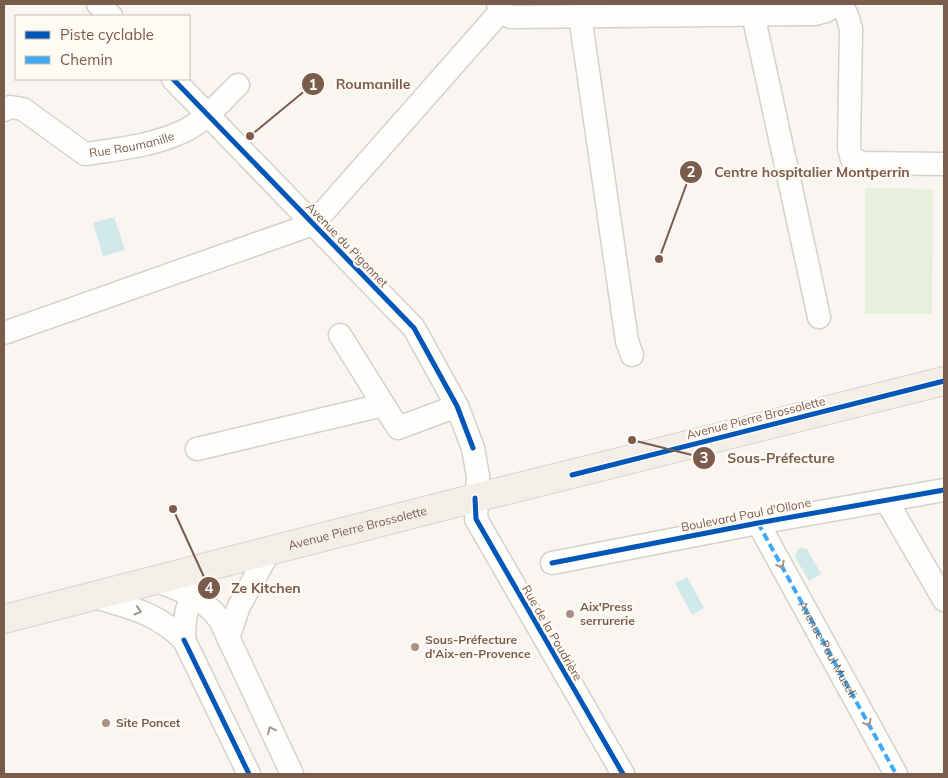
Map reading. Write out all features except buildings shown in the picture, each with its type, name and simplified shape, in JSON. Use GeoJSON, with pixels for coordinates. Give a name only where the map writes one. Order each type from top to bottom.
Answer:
{"type":"FeatureCollection","features":[{"type":"Feature","properties":{"kind":"main road","name":"Avenue Pierre Brossolette"},"geometry":{"type":"LineString","coordinates":[[4,619],[475,498],[944,381]]}},
{"type":"Feature","properties":{"kind":"street"},"geometry":{"type":"LineString","coordinates":[[98,4],[110,15]]}},
{"type":"Feature","properties":{"kind":"street"},"geometry":{"type":"LineString","coordinates":[[4,333],[313,224],[499,8],[511,17],[753,9],[814,14],[826,11],[839,4],[847,15],[851,28],[848,148],[852,159],[863,163],[944,164]]}},
{"type":"Feature","properties":{"kind":"street"},"geometry":{"type":"LineString","coordinates":[[753,9],[818,317]]}},
{"type":"Feature","properties":{"kind":"street"},"geometry":{"type":"LineString","coordinates":[[580,16],[626,341],[632,355]]}},
{"type":"Feature","properties":{"kind":"street","name":"Avenue du Pigonnet"},"geometry":{"type":"LineString","coordinates":[[174,80],[414,328],[457,406],[473,448],[478,476],[475,498]]}},
{"type":"Feature","properties":{"kind":"street","name":"Rue Roumanille"},"geometry":{"type":"LineString","coordinates":[[4,110],[10,107],[23,109],[85,154],[145,144],[183,132],[207,114],[238,85]]}},
{"type":"Feature","properties":{"kind":"street"},"geometry":{"type":"LineString","coordinates":[[340,335],[398,428],[457,406]]}},
{"type":"Feature","properties":{"kind":"street"},"geometry":{"type":"LineString","coordinates":[[197,449],[383,405]]}},
{"type":"Feature","properties":{"kind":"street","name":"Boulevard Paul d'Ollone"},"geometry":{"type":"LineString","coordinates":[[552,564],[758,523],[944,490]]}},
{"type":"Feature","properties":{"kind":"street","name":"Rue de la Poudrière"},"geometry":{"type":"LineString","coordinates":[[475,498],[476,518],[623,774]]}},
{"type":"Feature","properties":{"kind":"street"},"geometry":{"type":"LineString","coordinates":[[886,500],[944,600]]}},
{"type":"Feature","properties":{"kind":"street","name":"Avenue Paul Museli"},"geometry":{"type":"LineString","coordinates":[[758,523],[896,774]]}},
{"type":"Feature","properties":{"kind":"street"},"geometry":{"type":"LineString","coordinates":[[228,638],[238,606],[270,550]]}},
{"type":"Feature","properties":{"kind":"street"},"geometry":{"type":"LineString","coordinates":[[184,640],[184,620],[193,595],[222,563]]}},
{"type":"Feature","properties":{"kind":"street"},"geometry":{"type":"LineString","coordinates":[[156,581],[193,595],[212,609],[228,638],[292,774]]}},
{"type":"Feature","properties":{"kind":"street"},"geometry":{"type":"LineString","coordinates":[[92,596],[155,616],[168,624],[184,640],[249,774]]}},
{"type":"Feature","properties":{"kind":"green space"},"geometry":{"type":"Polygon","coordinates":[[[865,188],[933,189],[932,314],[865,314],[865,188]]]}},
{"type":"Feature","properties":{"kind":"water"},"geometry":{"type":"Polygon","coordinates":[[[114,217],[125,250],[103,256],[93,223],[114,217]]]}},
{"type":"Feature","properties":{"kind":"water"},"geometry":{"type":"Polygon","coordinates":[[[798,549],[807,549],[821,574],[809,581],[795,557],[798,549]]]}},
{"type":"Feature","properties":{"kind":"water"},"geometry":{"type":"Polygon","coordinates":[[[687,577],[704,608],[692,615],[675,583],[687,577]]]}},
{"type":"Feature","properties":{"kind":"marked path"},"geometry":{"type":"LineString","coordinates":[[758,523],[896,774]]}},
{"type":"Feature","properties":{"kind":"cycle path"},"geometry":{"type":"LineString","coordinates":[[174,80],[414,328],[457,406],[473,448]]}},
{"type":"Feature","properties":{"kind":"cycle path"},"geometry":{"type":"LineString","coordinates":[[572,475],[944,381]]}},
{"type":"Feature","properties":{"kind":"cycle path"},"geometry":{"type":"LineString","coordinates":[[552,563],[758,523],[944,490]]}},
{"type":"Feature","properties":{"kind":"cycle path"},"geometry":{"type":"LineString","coordinates":[[475,498],[476,519],[623,774]]}},
{"type":"Feature","properties":{"kind":"cycle path"},"geometry":{"type":"LineString","coordinates":[[184,640],[249,774]]}},
{"type":"Feature","properties":{"kind":"place","name":"Roumanille"},"geometry":{"type":"Point","coordinates":[250,136]}},
{"type":"Feature","properties":{"kind":"place","name":"Centre hospitalier Montperrin"},"geometry":{"type":"Point","coordinates":[659,259]}},
{"type":"Feature","properties":{"kind":"place","name":"Sous-Préfecture"},"geometry":{"type":"Point","coordinates":[632,440]}},
{"type":"Feature","properties":{"kind":"place","name":"Ze Kitchen"},"geometry":{"type":"Point","coordinates":[173,509]}},
{"type":"Feature","properties":{"kind":"place","name":"Aix'Press serrurerie"},"geometry":{"type":"Point","coordinates":[570,614]}},
{"type":"Feature","properties":{"kind":"place","name":"Sous-Préfecture d'Aix-en-Provence"},"geometry":{"type":"Point","coordinates":[415,647]}},
{"type":"Feature","properties":{"kind":"place","name":"Site Poncet"},"geometry":{"type":"Point","coordinates":[106,723]}}]}
